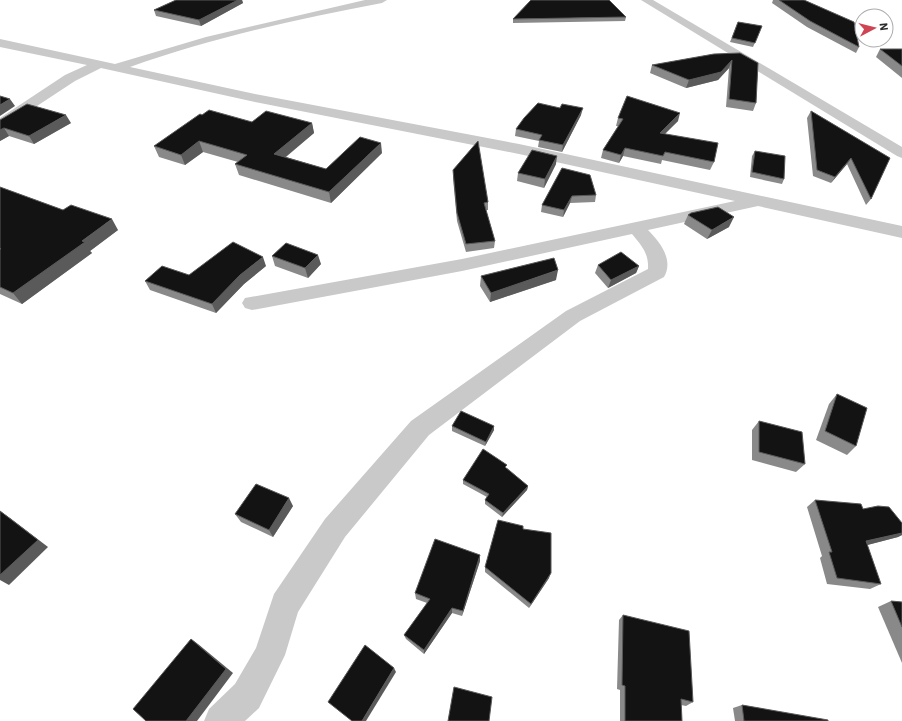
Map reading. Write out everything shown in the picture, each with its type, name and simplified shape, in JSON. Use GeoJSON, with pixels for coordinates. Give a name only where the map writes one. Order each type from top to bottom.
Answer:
{"type":"FeatureCollection","features":[{"type":"Feature","properties":{"kind":"street"},"geometry":{"type":"LineString","coordinates":[[116,68],[138,60],[225,35],[331,10],[382,0]]}},
{"type":"Feature","properties":{"kind":"street"},"geometry":{"type":"LineString","coordinates":[[646,0],[902,153]]}},
{"type":"Feature","properties":{"kind":"street"},"geometry":{"type":"LineString","coordinates":[[0,43],[263,99],[519,149],[761,200],[902,232]]}},
{"type":"Feature","properties":{"kind":"street"},"geometry":{"type":"LineString","coordinates":[[0,124],[70,78],[98,64]]}},
{"type":"Feature","properties":{"kind":"street"},"geometry":{"type":"LineString","coordinates":[[252,303],[462,265],[761,200]]}},
{"type":"Feature","properties":{"kind":"street"},"geometry":{"type":"LineString","coordinates":[[221,721],[247,696],[269,655],[285,605],[335,528],[420,428],[573,316],[657,272],[657,253],[635,227]]}},
{"type":"Feature","properties":{"kind":"building"},"geometry":{"type":"Polygon","coordinates":[[[176,0],[238,0],[199,20],[154,10],[176,0]]]}},
{"type":"Feature","properties":{"kind":"building"},"geometry":{"type":"Polygon","coordinates":[[[531,0],[609,0],[626,17],[513,19],[531,0]]]}},
{"type":"Feature","properties":{"kind":"building"},"geometry":{"type":"Polygon","coordinates":[[[779,0],[804,0],[854,22],[854,44],[810,21],[779,0]]]}},
{"type":"Feature","properties":{"kind":"building"},"geometry":{"type":"Polygon","coordinates":[[[738,22],[762,26],[755,43],[732,38],[738,22]]]}},
{"type":"Feature","properties":{"kind":"building"},"geometry":{"type":"Polygon","coordinates":[[[880,49],[902,49],[902,66],[880,49]]]}},
{"type":"Feature","properties":{"kind":"building"},"geometry":{"type":"Polygon","coordinates":[[[740,53],[758,63],[756,103],[729,99],[732,60],[721,72],[689,80],[652,65],[714,54],[740,53]]]}},
{"type":"Feature","properties":{"kind":"building"},"geometry":{"type":"Polygon","coordinates":[[[0,96],[10,99],[0,105],[0,96]]]}},
{"type":"Feature","properties":{"kind":"building"},"geometry":{"type":"Polygon","coordinates":[[[627,96],[680,113],[660,133],[718,143],[714,162],[665,152],[663,156],[625,148],[621,155],[603,150],[623,119],[618,118],[627,96]]]}},
{"type":"Feature","properties":{"kind":"building"},"geometry":{"type":"Polygon","coordinates":[[[538,103],[560,108],[562,104],[583,108],[563,145],[539,140],[542,135],[516,129],[538,103]]]}},
{"type":"Feature","properties":{"kind":"building"},"geometry":{"type":"Polygon","coordinates":[[[27,104],[66,115],[29,136],[4,128],[0,130],[0,120],[27,104]]]}},
{"type":"Feature","properties":{"kind":"building"},"geometry":{"type":"Polygon","coordinates":[[[209,110],[252,122],[266,111],[312,123],[274,154],[326,169],[360,137],[381,143],[329,192],[235,164],[247,155],[199,141],[181,155],[154,146],[200,114],[202,115],[209,110]]]}},
{"type":"Feature","properties":{"kind":"building"},"geometry":{"type":"Polygon","coordinates":[[[811,111],[890,158],[871,199],[851,158],[835,177],[817,170],[811,111]]]}},
{"type":"Feature","properties":{"kind":"building"},"geometry":{"type":"Polygon","coordinates":[[[478,141],[488,202],[484,203],[495,241],[466,244],[457,213],[453,170],[478,141]]]}},
{"type":"Feature","properties":{"kind":"building"},"geometry":{"type":"Polygon","coordinates":[[[532,150],[557,156],[545,179],[518,173],[532,150]]]}},
{"type":"Feature","properties":{"kind":"building"},"geometry":{"type":"Polygon","coordinates":[[[755,151],[785,156],[784,179],[752,172],[755,151]]]}},
{"type":"Feature","properties":{"kind":"building"},"geometry":{"type":"Polygon","coordinates":[[[562,168],[590,175],[596,195],[572,196],[564,210],[542,205],[562,168]]]}},
{"type":"Feature","properties":{"kind":"building"},"geometry":{"type":"Polygon","coordinates":[[[0,187],[63,210],[71,205],[112,219],[82,241],[85,242],[13,293],[0,287],[0,187]]]}},
{"type":"Feature","properties":{"kind":"building"},"geometry":{"type":"Polygon","coordinates":[[[718,207],[734,217],[712,230],[688,215],[691,213],[718,207]]]}},
{"type":"Feature","properties":{"kind":"building"},"geometry":{"type":"Polygon","coordinates":[[[233,242],[263,257],[240,275],[212,304],[145,281],[162,266],[189,275],[233,242]]]}},
{"type":"Feature","properties":{"kind":"building"},"geometry":{"type":"Polygon","coordinates":[[[286,243],[318,255],[305,268],[272,256],[286,243]]]}},
{"type":"Feature","properties":{"kind":"building"},"geometry":{"type":"Polygon","coordinates":[[[621,252],[639,266],[611,280],[598,265],[621,252]]]}},
{"type":"Feature","properties":{"kind":"building"},"geometry":{"type":"Polygon","coordinates":[[[554,258],[558,270],[491,293],[481,276],[554,258]]]}},
{"type":"Feature","properties":{"kind":"building"},"geometry":{"type":"Polygon","coordinates":[[[837,394],[867,408],[856,446],[825,431],[837,394]]]}},
{"type":"Feature","properties":{"kind":"building"},"geometry":{"type":"Polygon","coordinates":[[[461,411],[494,426],[486,442],[452,426],[461,411]]]}},
{"type":"Feature","properties":{"kind":"building"},"geometry":{"type":"Polygon","coordinates":[[[759,421],[802,432],[805,464],[759,452],[759,421]]]}},
{"type":"Feature","properties":{"kind":"building"},"geometry":{"type":"Polygon","coordinates":[[[483,449],[507,465],[505,467],[528,486],[503,513],[485,500],[489,494],[463,480],[483,449]]]}},
{"type":"Feature","properties":{"kind":"building"},"geometry":{"type":"Polygon","coordinates":[[[256,484],[289,498],[269,530],[235,514],[256,484]]]}},
{"type":"Feature","properties":{"kind":"building"},"geometry":{"type":"Polygon","coordinates":[[[815,500],[861,504],[863,509],[878,506],[889,507],[902,523],[902,533],[866,541],[881,584],[837,578],[829,552],[832,552],[815,500]]]}},
{"type":"Feature","properties":{"kind":"building"},"geometry":{"type":"Polygon","coordinates":[[[0,511],[38,540],[0,575],[0,511]]]}},
{"type":"Feature","properties":{"kind":"building"},"geometry":{"type":"Polygon","coordinates":[[[498,520],[523,526],[523,529],[551,533],[551,573],[531,604],[485,567],[498,520]]]}},
{"type":"Feature","properties":{"kind":"building"},"geometry":{"type":"Polygon","coordinates":[[[435,539],[480,555],[463,611],[452,608],[424,650],[404,635],[430,599],[415,593],[435,539]]]}},
{"type":"Feature","properties":{"kind":"building"},"geometry":{"type":"Polygon","coordinates":[[[891,601],[902,602],[902,627],[891,601]]]}},
{"type":"Feature","properties":{"kind":"building"},"geometry":{"type":"Polygon","coordinates":[[[623,615],[689,631],[693,702],[681,699],[682,721],[625,721],[625,686],[622,685],[623,615]]]}},
{"type":"Feature","properties":{"kind":"building"},"geometry":{"type":"Polygon","coordinates":[[[191,639],[226,669],[186,721],[146,721],[133,709],[191,639]]]}},
{"type":"Feature","properties":{"kind":"building"},"geometry":{"type":"Polygon","coordinates":[[[365,645],[394,668],[362,721],[352,721],[328,702],[365,645]]]}},
{"type":"Feature","properties":{"kind":"building"},"geometry":{"type":"Polygon","coordinates":[[[454,687],[492,697],[489,721],[448,721],[454,687]]]}},
{"type":"Feature","properties":{"kind":"building"},"geometry":{"type":"Polygon","coordinates":[[[742,705],[828,720],[828,721],[744,721],[742,705]]]}}]}
